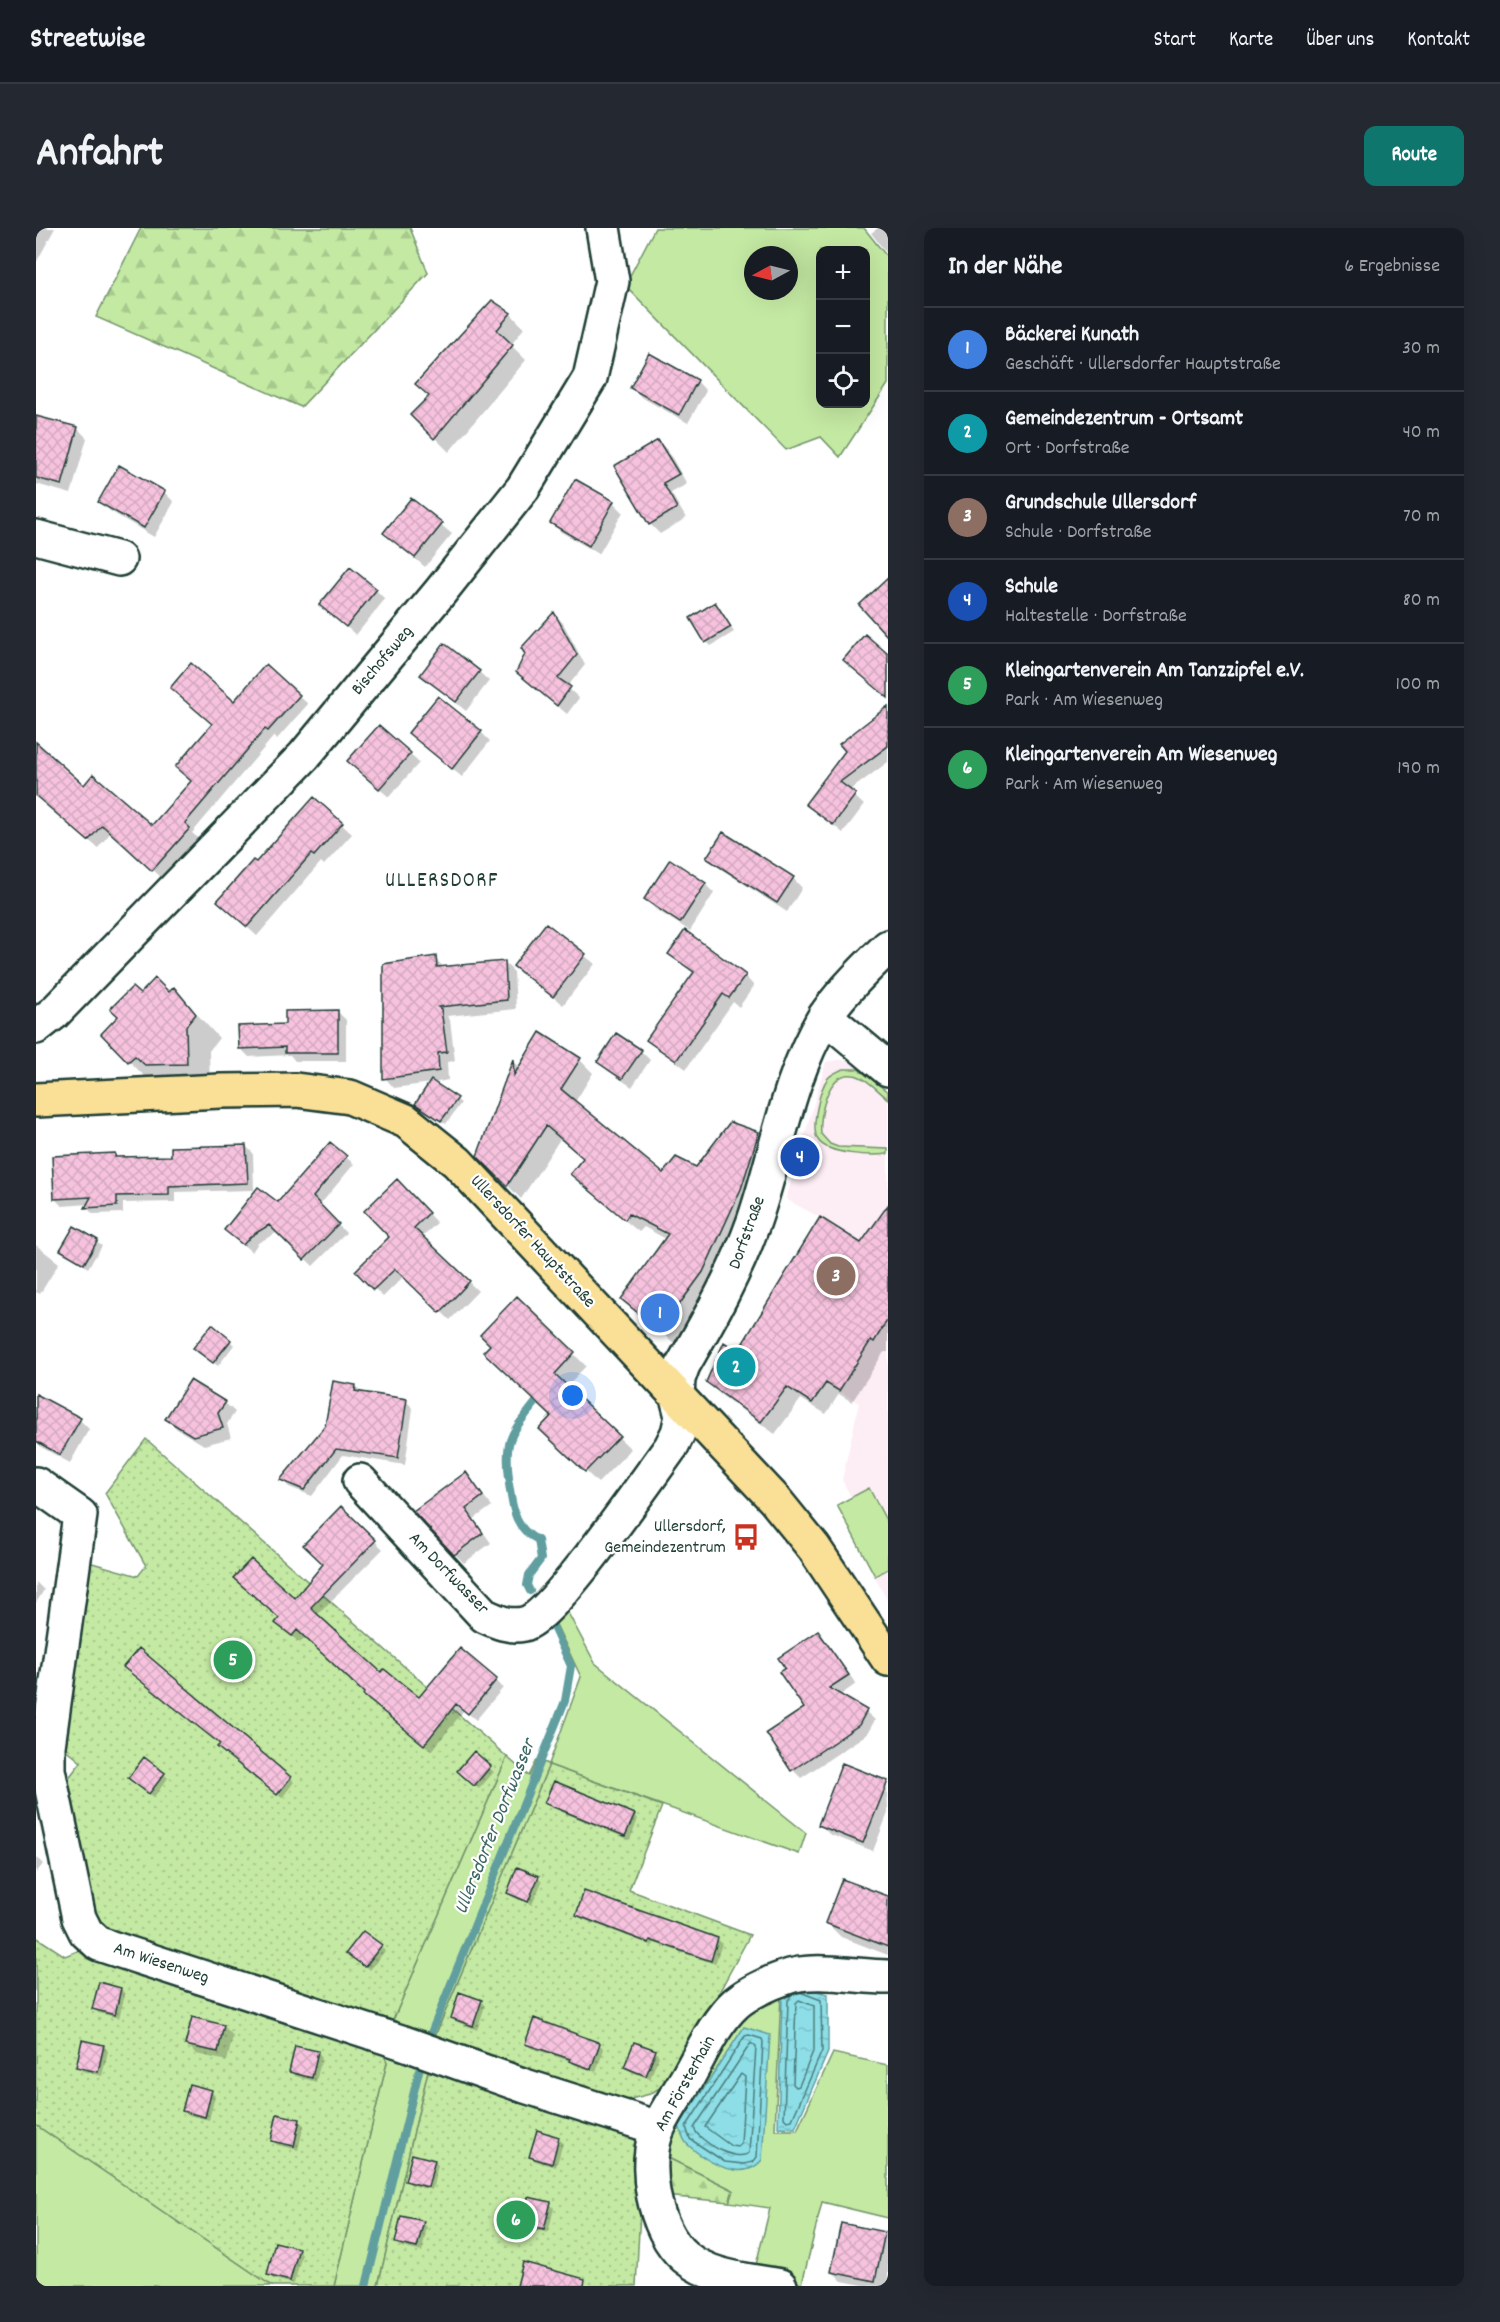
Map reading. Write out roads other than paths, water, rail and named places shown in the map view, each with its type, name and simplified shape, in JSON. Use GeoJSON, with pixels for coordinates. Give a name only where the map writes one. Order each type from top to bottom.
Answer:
{"type":"FeatureCollection","features":[{"type":"Feature","properties":{"kind":"main road","name":"Ullersdorfer Hauptstraße"},"geometry":{"type":"LineString","coordinates":[[36,1100],[221,1091],[297,1090],[350,1097],[406,1121],[457,1162],[775,1500],[814,1548],[888,1659]]}},
{"type":"Feature","properties":{"kind":"street","name":"Bischofsweg"},"geometry":{"type":"LineString","coordinates":[[36,1027],[54,1013],[304,756],[523,488],[590,378],[612,281],[603,228]]}},
{"type":"Feature","properties":{"kind":"street"},"geometry":{"type":"LineString","coordinates":[[36,537],[119,559]]}},
{"type":"Feature","properties":{"kind":"street","name":"Dorfstraße"},"geometry":{"type":"LineString","coordinates":[[677,1397],[678,1379],[683,1365],[730,1281],[754,1221],[795,1082],[825,1016],[888,947]]}},
{"type":"Feature","properties":{"kind":"street"},"geometry":{"type":"LineString","coordinates":[[825,1016],[888,1069]]}},
{"type":"Feature","properties":{"kind":"street","name":"Am Dorfwasser"},"geometry":{"type":"LineString","coordinates":[[360,1481],[484,1616],[505,1625],[526,1624],[562,1592],[670,1447],[678,1433],[682,1416],[677,1397]]}},
{"type":"Feature","properties":{"kind":"street","name":"Am Wiesenweg"},"geometry":{"type":"LineString","coordinates":[[36,1484],[80,1515],[48,1746],[48,1770],[79,1918],[86,1932],[99,1944],[658,2128]]}},
{"type":"Feature","properties":{"kind":"street","name":"Am Försterhain"},"geometry":{"type":"LineString","coordinates":[[780,2286],[722,2275],[695,2265],[674,2246],[653,2198],[651,2181],[653,2151],[658,2128],[700,2055],[736,2003],[786,1977],[807,1973],[888,1977]]}},
{"type":"Feature","properties":{"kind":"water"},"geometry":{"type":"Polygon","coordinates":[[[797,1986],[828,1994],[828,2052],[795,2128],[778,2127],[782,1999],[785,1991],[797,1986]]]}},
{"type":"Feature","properties":{"kind":"water"},"geometry":{"type":"Polygon","coordinates":[[[744,2027],[770,2035],[762,2160],[754,2167],[734,2170],[713,2163],[695,2151],[682,2136],[679,2126],[744,2027]]]}},
{"type":"Feature","properties":{"kind":"waterway","name":"Ullersdorfer Dorfwasser"},"geometry":{"type":"LineString","coordinates":[[509,1478],[509,1444],[521,1421],[536,1402]]}},
{"type":"Feature","properties":{"kind":"waterway","name":"Ullersdorfer Dorfwasser"},"geometry":{"type":"LineString","coordinates":[[509,1484],[519,1524],[538,1540],[541,1559],[529,1575],[527,1585],[530,1591]]}},
{"type":"Feature","properties":{"kind":"waterway","name":"Ullersdorfer Dorfwasser"},"geometry":{"type":"LineString","coordinates":[[429,2038],[565,1701],[571,1666],[553,1627]]}},
{"type":"Feature","properties":{"kind":"waterway","name":"Ullersdorfer Dorfwasser"},"geometry":{"type":"LineString","coordinates":[[366,2286],[421,2063]]}},
{"type":"Feature","properties":{"kind":"place","name":"Schule"},"geometry":{"type":"Point","coordinates":[800,1157]}},
{"type":"Feature","properties":{"kind":"place","name":"Grundschule Ullersdorf"},"geometry":{"type":"Point","coordinates":[836,1276]}},
{"type":"Feature","properties":{"kind":"place","name":"Bäckerei Kunath"},"geometry":{"type":"Point","coordinates":[660,1313]}},
{"type":"Feature","properties":{"kind":"place","name":"Gemeindezentrum - Ortsamt"},"geometry":{"type":"Point","coordinates":[736,1367]}},
{"type":"Feature","properties":{"kind":"place","name":"Ullersdorf, Gemeindezentrum"},"geometry":{"type":"Point","coordinates":[746,1537]}},
{"type":"Feature","properties":{"kind":"place","name":"Kleingartenverein Am Tanzzipfel e.V."},"geometry":{"type":"Point","coordinates":[233,1660]}},
{"type":"Feature","properties":{"kind":"place","name":"Kleingartenverein Am Wiesenweg"},"geometry":{"type":"Point","coordinates":[516,2220]}},
{"type":"Feature","properties":{"kind":"district","name":"ULLERSDORF"},"geometry":{"type":"Point","coordinates":[442,882]}}]}
